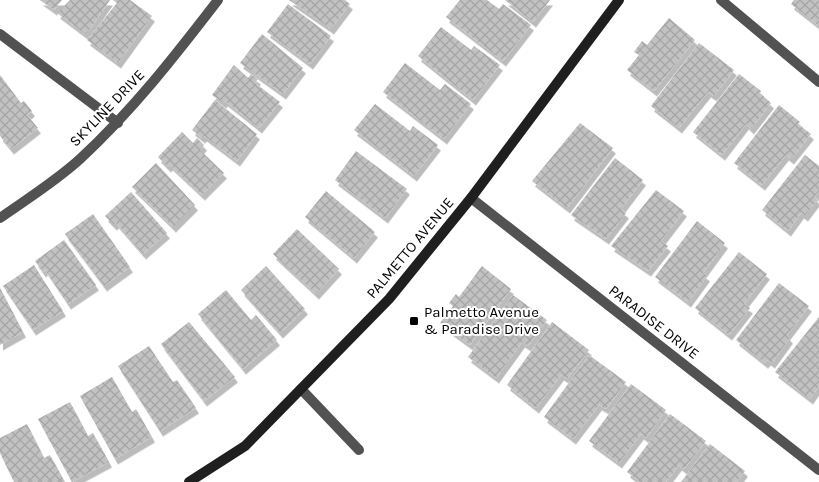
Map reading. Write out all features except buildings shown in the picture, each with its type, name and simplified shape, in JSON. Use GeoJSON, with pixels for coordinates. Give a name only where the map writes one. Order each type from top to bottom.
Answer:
{"type":"FeatureCollection","features":[{"type":"Feature","properties":{"kind":"street","name":"SKYLINE DRIVE"},"geometry":{"type":"LineString","coordinates":[[0,218],[79,160],[118,123],[172,59],[218,0]]}},
{"type":"Feature","properties":{"kind":"street","name":"PALMETTO AVENUE"},"geometry":{"type":"LineString","coordinates":[[189,482],[245,446],[389,299],[471,198],[619,0]]}},
{"type":"Feature","properties":{"kind":"street"},"geometry":{"type":"LineString","coordinates":[[721,0],[819,82]]}},
{"type":"Feature","properties":{"kind":"street"},"geometry":{"type":"LineString","coordinates":[[0,34],[118,123]]}},
{"type":"Feature","properties":{"kind":"street","name":"PARADISE DRIVE"},"geometry":{"type":"LineString","coordinates":[[471,198],[819,470]]}},
{"type":"Feature","properties":{"kind":"street"},"geometry":{"type":"LineString","coordinates":[[301,389],[359,450]]}},
{"type":"Feature","properties":{"kind":"place","name":"Palmetto Avenue & Paradise Drive"},"geometry":{"type":"Point","coordinates":[414,321]}}]}
